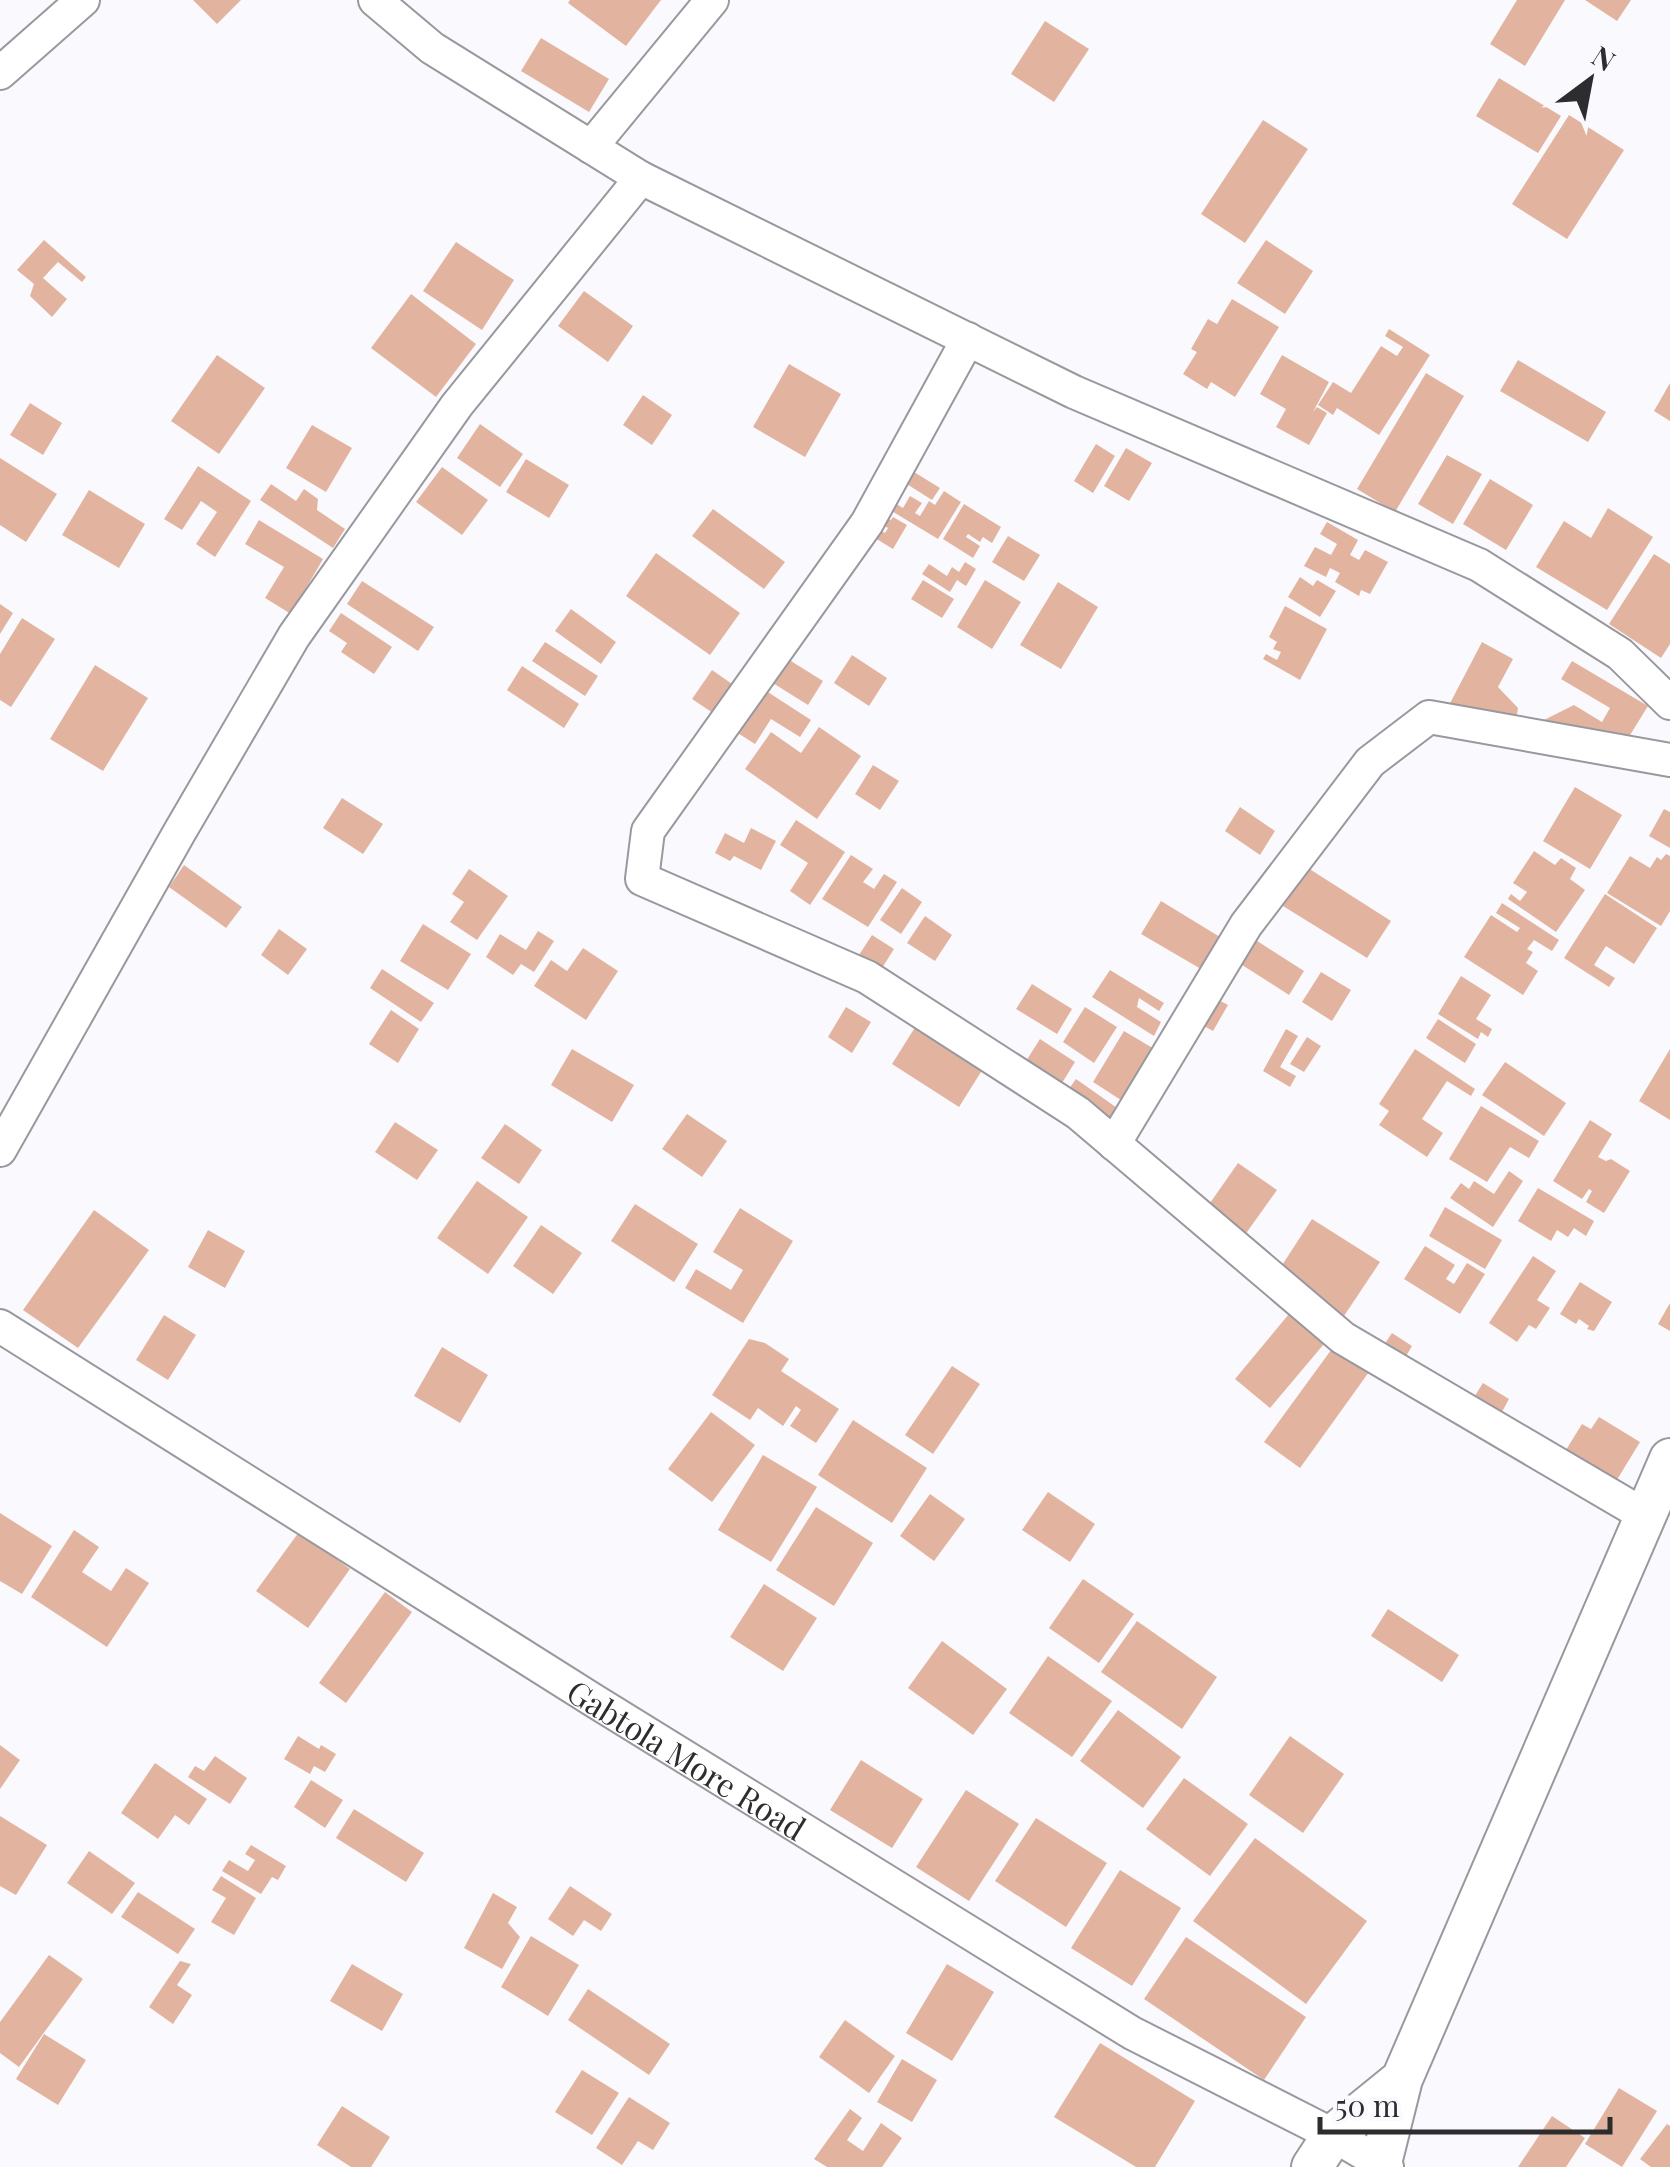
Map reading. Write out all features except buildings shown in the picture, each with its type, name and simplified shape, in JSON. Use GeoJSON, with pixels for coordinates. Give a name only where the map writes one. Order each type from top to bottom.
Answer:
{"type":"FeatureCollection","features":[{"type":"Feature","properties":{"kind":"street"},"geometry":{"type":"LineString","coordinates":[[0,73],[83,0]]}},
{"type":"Feature","properties":{"kind":"street"},"geometry":{"type":"LineString","coordinates":[[375,0],[432,48],[642,178],[1074,392],[1479,565],[1620,654],[1670,703]]}},
{"type":"Feature","properties":{"kind":"street"},"geometry":{"type":"LineString","coordinates":[[592,147],[712,0]]}},
{"type":"Feature","properties":{"kind":"street"},"geometry":{"type":"LineString","coordinates":[[0,1150],[294,636],[457,405],[642,178]]}},
{"type":"Feature","properties":{"kind":"street"},"geometry":{"type":"LineString","coordinates":[[968,339],[867,522],[648,831],[642,878],[867,977],[1078,1113],[1343,1338],[1646,1516]]}},
{"type":"Feature","properties":{"kind":"street"},"geometry":{"type":"LineString","coordinates":[[1114,1144],[1246,925],[1370,762],[1430,716],[1670,760]]}},
{"type":"Feature","properties":{"kind":"street","name":"Gabtola More Road"},"geometry":{"type":"LineString","coordinates":[[0,1326],[593,1700],[1322,2151],[1383,2166]]}},
{"type":"Feature","properties":{"kind":"street"},"geometry":{"type":"LineString","coordinates":[[1383,2166],[1402,2079],[1670,1459]]}},
{"type":"Feature","properties":{"kind":"street"},"geometry":{"type":"LineString","coordinates":[[1322,2151],[1402,2079]]}}]}
